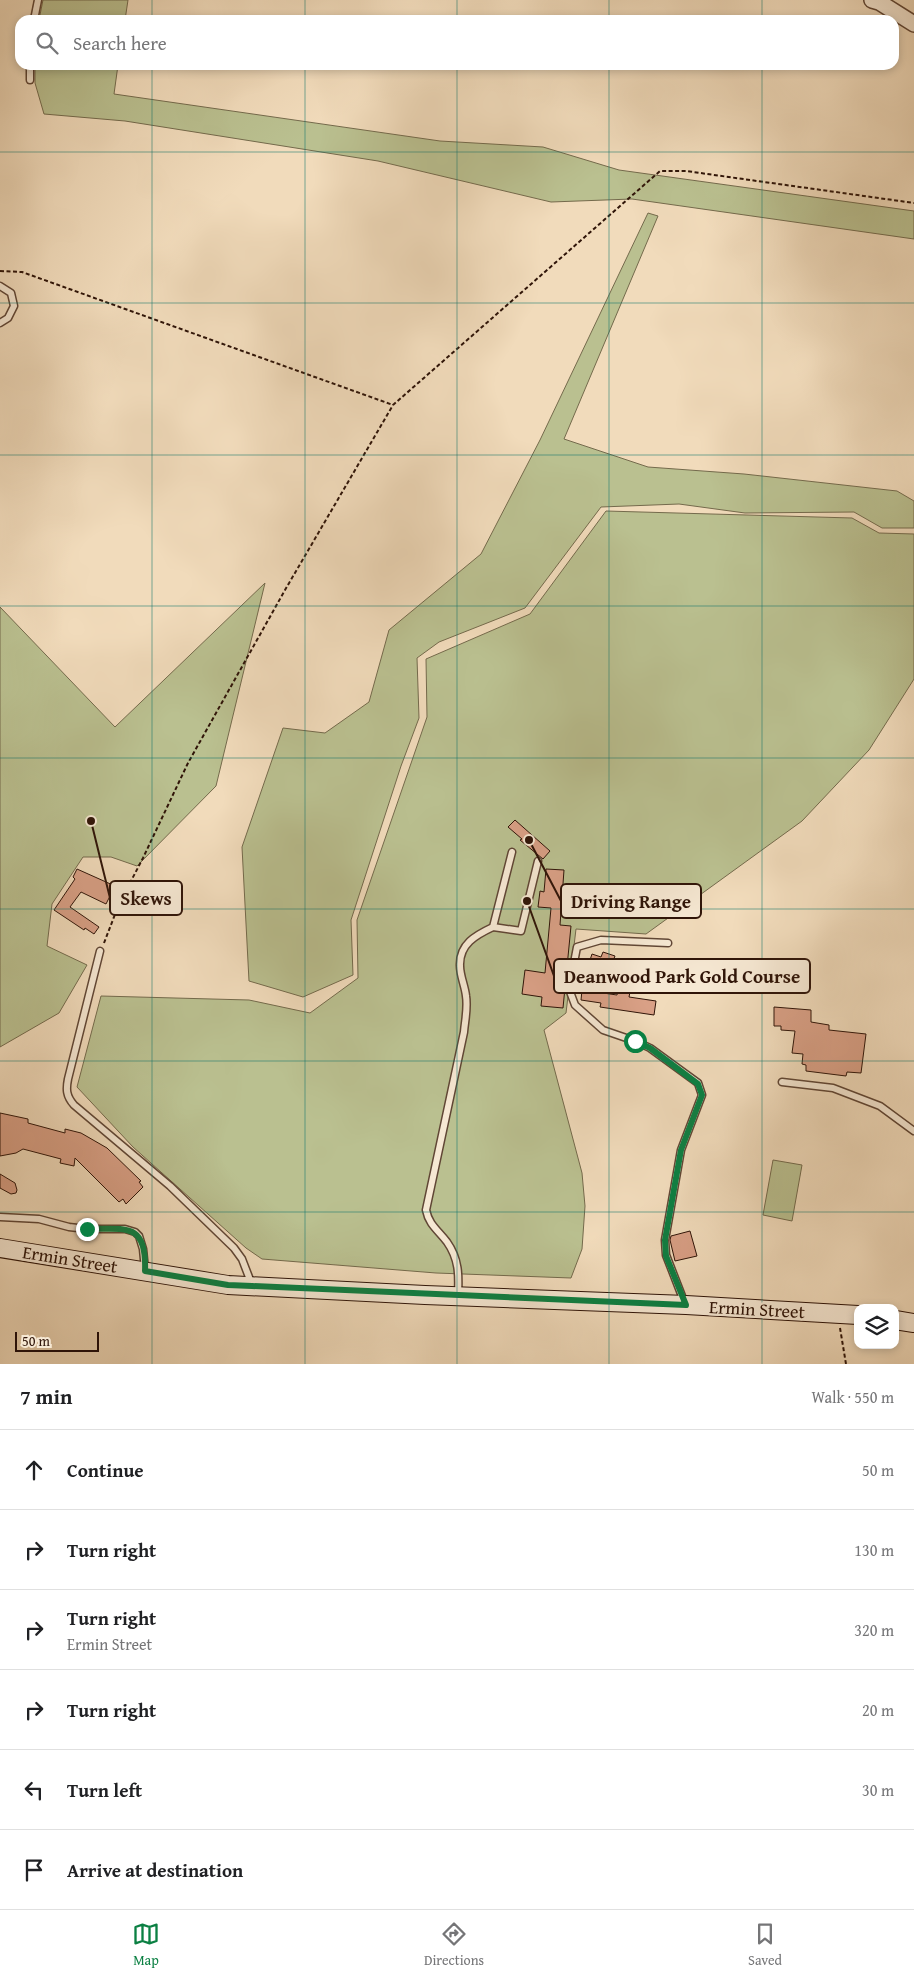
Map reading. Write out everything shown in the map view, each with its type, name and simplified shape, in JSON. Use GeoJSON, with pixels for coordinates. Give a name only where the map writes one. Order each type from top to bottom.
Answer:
{"type":"FeatureCollection","features":[{"type":"Feature","properties":{"kind":"main road","name":"Ermin Street"},"geometry":{"type":"LineString","coordinates":[[0,1248],[228,1285],[686,1305],[854,1315]]}},
{"type":"Feature","properties":{"kind":"main road"},"geometry":{"type":"LineString","coordinates":[[899,1321],[914,1323]]}},
{"type":"Feature","properties":{"kind":"street"},"geometry":{"type":"LineString","coordinates":[[872,0],[879,2],[914,24]]}},
{"type":"Feature","properties":{"kind":"lane"},"geometry":{"type":"LineString","coordinates":[[35,15],[38,0]]}},
{"type":"Feature","properties":{"kind":"lane"},"geometry":{"type":"LineString","coordinates":[[30,70],[30,80]]}},
{"type":"Feature","properties":{"kind":"lane"},"geometry":{"type":"LineString","coordinates":[[0,286],[11,293],[14,306],[8,318],[0,323]]}},
{"type":"Feature","properties":{"kind":"lane"},"geometry":{"type":"LineString","coordinates":[[493,927],[512,852]]}},
{"type":"Feature","properties":{"kind":"lane"},"geometry":{"type":"LineString","coordinates":[[458,1296],[459,1270],[454,1254],[446,1241],[434,1229],[428,1219],[426,1210],[464,1032],[467,1004],[460,966],[461,957],[466,945],[475,935],[493,927],[521,931],[538,861]]}},
{"type":"Feature","properties":{"kind":"lane"},"geometry":{"type":"LineString","coordinates":[[668,943],[601,940],[577,947],[569,988],[574,1005],[603,1030],[650,1048],[698,1084],[700,1089],[702,1095],[681,1150],[665,1240],[666,1256],[686,1305]]}},
{"type":"Feature","properties":{"kind":"lane"},"geometry":{"type":"LineString","coordinates":[[100,951],[68,1078],[66,1090],[69,1097],[74,1105],[170,1186],[234,1248],[242,1258],[252,1286]]}},
{"type":"Feature","properties":{"kind":"lane"},"geometry":{"type":"LineString","coordinates":[[782,1082],[833,1088],[880,1106],[914,1131]]}},
{"type":"Feature","properties":{"kind":"lane"},"geometry":{"type":"LineString","coordinates":[[0,1217],[40,1219],[69,1227],[125,1229],[135,1232],[139,1236],[144,1249],[145,1271]]}},
{"type":"Feature","properties":{"kind":"path"},"geometry":{"type":"LineString","coordinates":[[100,951],[119,904],[188,763],[284,590],[393,405],[660,171],[686,171],[914,203]]}},
{"type":"Feature","properties":{"kind":"path"},"geometry":{"type":"LineString","coordinates":[[0,271],[22,272],[393,405]]}},
{"type":"Feature","properties":{"kind":"path"},"geometry":{"type":"LineString","coordinates":[[838,1314],[846,1364]]}},
{"type":"Feature","properties":{"kind":"green space"},"geometry":{"type":"Polygon","coordinates":[[[43,0],[128,0],[126,15],[40,15],[43,0]]]}},
{"type":"Feature","properties":{"kind":"green space"},"geometry":{"type":"Polygon","coordinates":[[[35,70],[117,70],[114,94],[440,141],[543,147],[619,170],[914,211],[914,239],[632,199],[551,202],[378,161],[125,121],[44,114],[35,83],[35,70]]]}},
{"type":"Feature","properties":{"kind":"green space"},"geometry":{"type":"Polygon","coordinates":[[[648,213],[658,216],[564,439],[648,467],[744,474],[897,491],[914,501],[914,528],[882,528],[854,512],[745,513],[679,504],[601,507],[525,608],[439,642],[417,658],[419,718],[401,766],[351,920],[353,975],[303,997],[249,981],[242,847],[283,728],[325,733],[369,702],[389,630],[481,554],[540,440],[648,213]]]}},
{"type":"Feature","properties":{"kind":"green space"},"geometry":{"type":"Polygon","coordinates":[[[606,511],[852,518],[879,533],[914,534],[914,679],[869,750],[802,821],[646,934],[576,929],[566,1013],[544,1030],[582,1173],[585,1206],[582,1249],[571,1278],[436,1273],[262,1259],[246,1248],[133,1147],[77,1087],[101,996],[249,1000],[310,1013],[358,978],[357,920],[427,717],[426,659],[530,614],[606,511]]]}},
{"type":"Feature","properties":{"kind":"green space"},"geometry":{"type":"Polygon","coordinates":[[[265,583],[216,786],[137,866],[111,857],[83,857],[52,904],[47,946],[87,965],[59,1013],[0,1047],[0,607],[115,727],[265,583]]]}},
{"type":"Feature","properties":{"kind":"green space"},"geometry":{"type":"Polygon","coordinates":[[[773,1160],[802,1165],[792,1221],[763,1215],[773,1160]]]}},
{"type":"Feature","properties":{"kind":"building"},"geometry":{"type":"Polygon","coordinates":[[[515,820],[550,851],[543,859],[508,827],[515,820]]]}},
{"type":"Feature","properties":{"kind":"building"},"geometry":{"type":"Polygon","coordinates":[[[77,869],[115,886],[106,904],[81,892],[70,907],[99,927],[94,934],[85,928],[84,930],[54,910],[75,879],[73,877],[77,869]]]}},
{"type":"Feature","properties":{"kind":"building"},"geometry":{"type":"Polygon","coordinates":[[[546,869],[564,870],[560,925],[571,926],[563,1008],[541,1006],[542,997],[522,994],[525,970],[545,973],[551,908],[538,907],[540,891],[544,892],[546,869]]]}},
{"type":"Feature","properties":{"kind":"building"},"geometry":{"type":"Polygon","coordinates":[[[603,952],[615,956],[613,961],[657,970],[655,981],[633,977],[629,997],[656,1001],[654,1015],[600,1007],[601,1003],[581,1000],[582,990],[617,995],[621,974],[599,966],[598,970],[588,966],[592,954],[601,957],[603,952]]]}},
{"type":"Feature","properties":{"kind":"building"},"geometry":{"type":"Polygon","coordinates":[[[774,1007],[811,1010],[811,1022],[829,1025],[829,1030],[866,1034],[861,1073],[847,1072],[846,1076],[806,1071],[806,1065],[802,1064],[803,1054],[792,1053],[795,1031],[781,1030],[781,1026],[774,1026],[774,1007]]]}},
{"type":"Feature","properties":{"kind":"building"},"geometry":{"type":"Polygon","coordinates":[[[0,1113],[28,1119],[28,1123],[65,1133],[65,1129],[81,1133],[107,1148],[141,1181],[139,1182],[143,1187],[126,1204],[123,1199],[119,1202],[75,1158],[74,1166],[60,1163],[61,1159],[23,1149],[16,1153],[0,1156],[0,1113]]]}},
{"type":"Feature","properties":{"kind":"building"},"geometry":{"type":"Polygon","coordinates":[[[0,1174],[15,1183],[16,1193],[11,1194],[0,1188],[0,1174]]]}},
{"type":"Feature","properties":{"kind":"building"},"geometry":{"type":"Polygon","coordinates":[[[690,1231],[697,1256],[675,1261],[670,1240],[671,1236],[690,1231]]]}},
{"type":"Feature","properties":{"kind":"place","name":"Skews"},"geometry":{"type":"Point","coordinates":[91,821]}},
{"type":"Feature","properties":{"kind":"place","name":"Driving Range"},"geometry":{"type":"Point","coordinates":[529,840]}},
{"type":"Feature","properties":{"kind":"place","name":"Deanwood Park Gold Course"},"geometry":{"type":"Point","coordinates":[527,901]}},
{"type":"Feature","properties":{"kind":"route"},"geometry":{"type":"LineString","coordinates":[[87,1229],[125,1229],[135,1232],[139,1236],[144,1249],[145,1271],[228,1285],[686,1305],[666,1256],[665,1240],[681,1150],[702,1095],[698,1084],[650,1048],[635,1041]]}}]}
